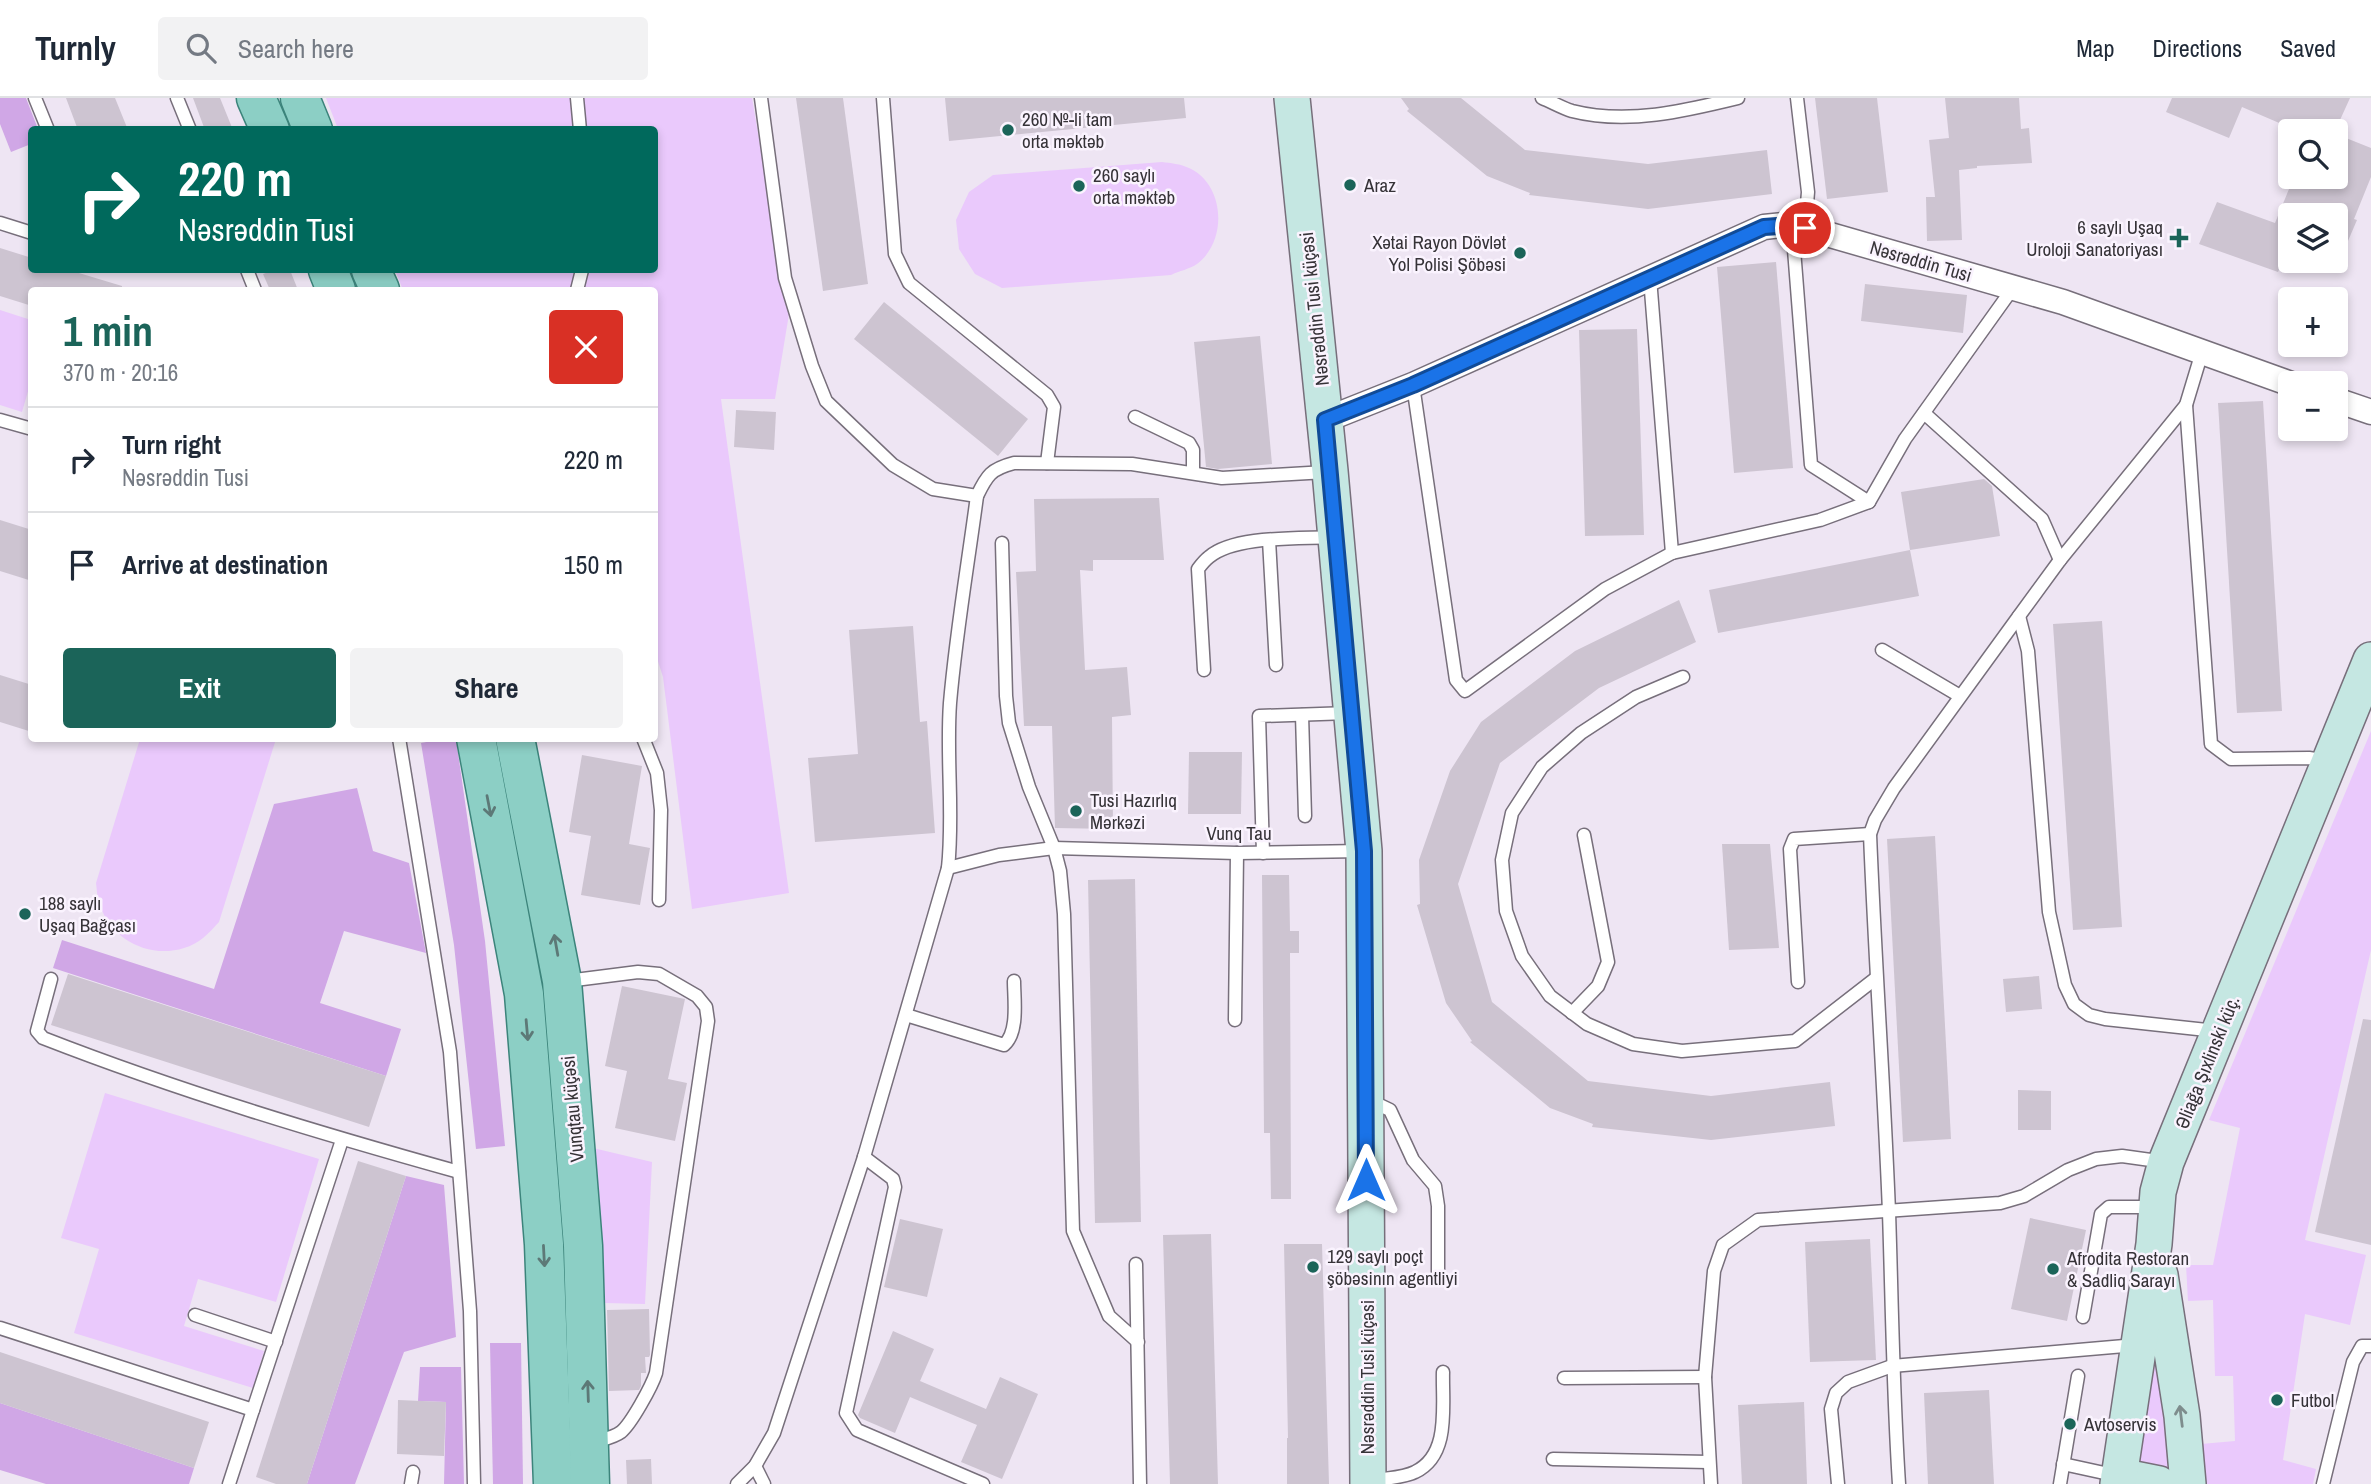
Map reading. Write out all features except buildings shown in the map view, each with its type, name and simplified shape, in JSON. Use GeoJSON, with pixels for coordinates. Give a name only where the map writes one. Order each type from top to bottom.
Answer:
{"type":"FeatureCollection","features":[{"type":"Feature","properties":{"kind":"main road"},"geometry":{"type":"LineString","coordinates":[[256,98],[268,126]]}},
{"type":"Feature","properties":{"kind":"main road"},"geometry":{"type":"LineString","coordinates":[[300,98],[311,126]]}},
{"type":"Feature","properties":{"kind":"main road","name":"Nəsrəddin Tusi küçəsi"},"geometry":{"type":"LineString","coordinates":[[1292,98],[1330,471],[1364,851],[1368,1483]]}},
{"type":"Feature","properties":{"kind":"main road","name":"Əliağa Şıxlinski küç."},"geometry":{"type":"LineString","coordinates":[[2118,1480],[2140,1345],[2154,1244],[2156,1207],[2166,1162],[2329,761],[2368,677]]}},
{"type":"Feature","properties":{"kind":"main road","name":"Vunqtau küçəsi"},"geometry":{"type":"LineString","coordinates":[[477,742],[524,994],[544,1244],[553,1484]]}},
{"type":"Feature","properties":{"kind":"main road","name":"Vunqtau küçəsi"},"geometry":{"type":"LineString","coordinates":[[515,742],[562,981],[583,1246],[590,1484]]}},
{"type":"Feature","properties":{"kind":"main road"},"geometry":{"type":"LineString","coordinates":[[2154,1244],[2175,1367],[2188,1484]]}},
{"type":"Feature","properties":{"kind":"main road"},"geometry":{"type":"LineString","coordinates":[[2118,1480],[2159,1484]]}},
{"type":"Feature","properties":{"kind":"street","name":"Nəsrəddin Tusi"},"geometry":{"type":"LineString","coordinates":[[1325,420],[1413,385],[1764,227],[1798,226],[2063,302],[2278,379]]}},
{"type":"Feature","properties":{"kind":"street"},"geometry":{"type":"LineString","coordinates":[[2348,404],[2371,412]]}},
{"type":"Feature","properties":{"kind":"lane"},"geometry":{"type":"LineString","coordinates":[[35,98],[46,126]]}},
{"type":"Feature","properties":{"kind":"lane"},"geometry":{"type":"LineString","coordinates":[[177,98],[188,126]]}},
{"type":"Feature","properties":{"kind":"lane"},"geometry":{"type":"LineString","coordinates":[[577,98],[580,126]]}},
{"type":"Feature","properties":{"kind":"lane"},"geometry":{"type":"LineString","coordinates":[[761,98],[785,278],[812,366],[826,401],[893,465],[933,489],[977,496]]}},
{"type":"Feature","properties":{"kind":"lane"},"geometry":{"type":"LineString","coordinates":[[883,98],[895,254],[909,283],[1047,395],[1054,407],[1047,463]]}},
{"type":"Feature","properties":{"kind":"lane"},"geometry":{"type":"LineString","coordinates":[[1542,98],[1571,111],[1617,117],[1681,112],[1738,98]]}},
{"type":"Feature","properties":{"kind":"lane"},"geometry":{"type":"LineString","coordinates":[[1797,98],[1808,192],[1798,226],[1811,465],[1869,502]]}},
{"type":"Feature","properties":{"kind":"lane"},"geometry":{"type":"LineString","coordinates":[[0,223],[28,232]]}},
{"type":"Feature","properties":{"kind":"lane"},"geometry":{"type":"LineString","coordinates":[[1650,278],[1672,553]]}},
{"type":"Feature","properties":{"kind":"lane"},"geometry":{"type":"LineString","coordinates":[[1413,385],[1456,680],[1465,691],[1605,589],[1672,553],[1820,520],[1869,502],[1905,439],[2013,288]]}},
{"type":"Feature","properties":{"kind":"lane"},"geometry":{"type":"LineString","coordinates":[[2202,352],[2186,405],[2211,744],[2231,759],[2309,758],[2329,761]]}},
{"type":"Feature","properties":{"kind":"lane"},"geometry":{"type":"LineString","coordinates":[[1899,1484],[1892,1366],[1889,1211],[1875,979],[1870,834],[1894,788],[2060,560],[2186,405]]}},
{"type":"Feature","properties":{"kind":"lane"},"geometry":{"type":"LineString","coordinates":[[1924,413],[2042,519],[2060,560]]}},
{"type":"Feature","properties":{"kind":"lane"},"geometry":{"type":"LineString","coordinates":[[1135,417],[1189,443],[1193,450],[1193,473]]}},
{"type":"Feature","properties":{"kind":"lane"},"geometry":{"type":"LineString","coordinates":[[0,420],[28,428]]}},
{"type":"Feature","properties":{"kind":"lane"},"geometry":{"type":"LineString","coordinates":[[737,1484],[755,1466],[774,1433],[864,1157],[948,868],[951,837],[948,739],[951,701],[977,496],[985,478],[997,467],[1014,463],[1132,464],[1222,478],[1330,471]]}},
{"type":"Feature","properties":{"kind":"lane"},"geometry":{"type":"LineString","coordinates":[[1204,670],[1198,569],[1210,555],[1232,545],[1269,540],[1335,537]]}},
{"type":"Feature","properties":{"kind":"lane"},"geometry":{"type":"LineString","coordinates":[[1269,540],[1276,665]]}},
{"type":"Feature","properties":{"kind":"lane"},"geometry":{"type":"LineString","coordinates":[[1002,543],[1009,723],[1060,871],[1064,914],[1073,1231],[1109,1316],[1138,1342]]}},
{"type":"Feature","properties":{"kind":"lane"},"geometry":{"type":"LineString","coordinates":[[2019,616],[2028,651],[2049,912],[2065,985],[2074,1004],[2089,1014],[2105,1019],[2220,1031]]}},
{"type":"Feature","properties":{"kind":"lane"},"geometry":{"type":"LineString","coordinates":[[1882,649],[1960,696]]}},
{"type":"Feature","properties":{"kind":"lane"},"geometry":{"type":"LineString","coordinates":[[1683,677],[1636,697],[1581,733],[1542,767],[1512,813],[1502,860],[1506,911],[1522,956],[1550,996],[1587,1024],[1633,1044],[1682,1051],[1795,1041],[1875,979]]}},
{"type":"Feature","properties":{"kind":"lane"},"geometry":{"type":"LineString","coordinates":[[1263,853],[1259,716],[1351,713]]}},
{"type":"Feature","properties":{"kind":"lane"},"geometry":{"type":"LineString","coordinates":[[1302,715],[1306,816]]}},
{"type":"Feature","properties":{"kind":"lane"},"geometry":{"type":"LineString","coordinates":[[400,742],[450,1052],[470,1311],[474,1484]]}},
{"type":"Feature","properties":{"kind":"lane"},"geometry":{"type":"LineString","coordinates":[[645,742],[657,773],[661,810],[659,900]]}},
{"type":"Feature","properties":{"kind":"lane"},"geometry":{"type":"LineString","coordinates":[[1798,982],[1790,849],[1794,839],[1870,834]]}},
{"type":"Feature","properties":{"kind":"lane"},"geometry":{"type":"LineString","coordinates":[[1573,1013],[1598,986],[1608,962],[1584,835]]}},
{"type":"Feature","properties":{"kind":"lane","name":"Vunq Tau"},"geometry":{"type":"LineString","coordinates":[[948,868],[999,855],[1054,848],[1237,853],[1364,851]]}},
{"type":"Feature","properties":{"kind":"lane"},"geometry":{"type":"LineString","coordinates":[[1235,1020],[1237,853]]}},
{"type":"Feature","properties":{"kind":"lane"},"geometry":{"type":"LineString","coordinates":[[562,981],[638,972],[659,974],[697,996],[706,1007],[708,1021],[656,1373],[653,1383],[623,1431],[590,1443]]}},
{"type":"Feature","properties":{"kind":"lane"},"geometry":{"type":"LineString","coordinates":[[51,979],[38,1021],[37,1031],[43,1038],[148,1078],[342,1140],[459,1172]]}},
{"type":"Feature","properties":{"kind":"lane"},"geometry":{"type":"LineString","coordinates":[[906,1015],[1004,1045],[1009,1041],[1013,1030],[1014,981]]}},
{"type":"Feature","properties":{"kind":"lane"},"geometry":{"type":"LineString","coordinates":[[1365,1098],[1390,1110],[1413,1160],[1435,1185],[1438,1206],[1438,1277]]}},
{"type":"Feature","properties":{"kind":"lane"},"geometry":{"type":"LineString","coordinates":[[229,1484],[342,1140]]}},
{"type":"Feature","properties":{"kind":"lane"},"geometry":{"type":"LineString","coordinates":[[1711,1484],[1705,1377],[1714,1271],[1723,1245],[1758,1220],[2000,1203],[2024,1196],[2068,1170],[2096,1160],[2122,1156],[2166,1162]]}},
{"type":"Feature","properties":{"kind":"lane"},"geometry":{"type":"LineString","coordinates":[[864,1157],[892,1179],[895,1187],[846,1413],[857,1430],[983,1484]]}},
{"type":"Feature","properties":{"kind":"lane"},"geometry":{"type":"LineString","coordinates":[[2083,1317],[2101,1214],[2109,1207],[2156,1207]]}},
{"type":"Feature","properties":{"kind":"lane"},"geometry":{"type":"LineString","coordinates":[[1136,1264],[1140,1484]]}},
{"type":"Feature","properties":{"kind":"lane"},"geometry":{"type":"LineString","coordinates":[[195,1315],[276,1342]]}},
{"type":"Feature","properties":{"kind":"lane"},"geometry":{"type":"LineString","coordinates":[[0,1328],[253,1410]]}},
{"type":"Feature","properties":{"kind":"lane"},"geometry":{"type":"LineString","coordinates":[[1838,1484],[1831,1409],[1836,1393],[1848,1382],[1892,1366],[2140,1345]]}},
{"type":"Feature","properties":{"kind":"lane"},"geometry":{"type":"LineString","coordinates":[[2322,1484],[2353,1362],[2362,1346],[2371,1346]]}},
{"type":"Feature","properties":{"kind":"lane"},"geometry":{"type":"LineString","coordinates":[[1368,1483],[1415,1472],[1432,1458],[1442,1436],[1443,1372]]}},
{"type":"Feature","properties":{"kind":"lane"},"geometry":{"type":"LineString","coordinates":[[2060,1484],[2078,1376]]}},
{"type":"Feature","properties":{"kind":"lane"},"geometry":{"type":"LineString","coordinates":[[1564,1378],[1705,1377]]}},
{"type":"Feature","properties":{"kind":"lane"},"geometry":{"type":"LineString","coordinates":[[1553,1459],[1709,1462]]}},
{"type":"Feature","properties":{"kind":"lane"},"geometry":{"type":"LineString","coordinates":[[2063,1464],[2118,1480]]}},
{"type":"Feature","properties":{"kind":"lane"},"geometry":{"type":"LineString","coordinates":[[755,1466],[764,1484]]}},
{"type":"Feature","properties":{"kind":"shaded area"},"geometry":{"type":"Polygon","coordinates":[[[0,98],[26,98],[37,126],[28,126],[28,145],[11,152],[0,124],[0,98]]]}},
{"type":"Feature","properties":{"kind":"shaded area"},"geometry":{"type":"Polygon","coordinates":[[[326,98],[752,98],[789,314],[775,399],[721,399],[789,893],[692,909],[663,677],[658,661],[658,287],[402,287],[396,273],[658,273],[658,126],[337,126],[326,98]]]}},
{"type":"Feature","properties":{"kind":"shaded area"},"geometry":{"type":"Polygon","coordinates":[[[1162,162],[1186,167],[1201,176],[1216,199],[1218,228],[1214,242],[1207,254],[1191,267],[1171,275],[1002,288],[975,274],[959,249],[956,220],[969,192],[993,175],[1162,162]]]}},
{"type":"Feature","properties":{"kind":"shaded area"},"geometry":{"type":"Polygon","coordinates":[[[0,310],[28,319],[28,391],[22,412],[0,405],[0,310]]]}},
{"type":"Feature","properties":{"kind":"shaded area"},"geometry":{"type":"Polygon","coordinates":[[[2371,731],[2371,950],[2305,1240],[2366,1255],[2350,1325],[2305,1314],[2283,1460],[2316,1469],[2313,1484],[2205,1484],[2201,1444],[2235,1441],[2233,1376],[2215,1376],[2213,1300],[2188,1301],[2186,1265],[2213,1265],[2240,1128],[2209,1120],[2371,731]]]}},
{"type":"Feature","properties":{"kind":"shaded area"},"geometry":{"type":"Polygon","coordinates":[[[139,742],[275,742],[219,922],[207,934],[194,944],[171,951],[158,951],[133,944],[122,937],[105,917],[99,903],[96,883],[139,742]]]}},
{"type":"Feature","properties":{"kind":"shaded area"},"geometry":{"type":"Polygon","coordinates":[[[456,742],[485,941],[505,1146],[476,1149],[454,945],[421,743],[456,742]]]}},
{"type":"Feature","properties":{"kind":"shaded area"},"geometry":{"type":"Polygon","coordinates":[[[357,788],[373,851],[409,863],[426,953],[344,931],[320,1003],[401,1029],[386,1076],[53,968],[62,940],[214,989],[274,804],[357,788]]]}},
{"type":"Feature","properties":{"kind":"shaded area"},"geometry":{"type":"Polygon","coordinates":[[[105,1093],[319,1159],[276,1302],[198,1279],[184,1326],[264,1351],[253,1388],[74,1333],[99,1249],[61,1238],[105,1093]]]}},
{"type":"Feature","properties":{"kind":"shaded area"},"geometry":{"type":"Polygon","coordinates":[[[593,1148],[652,1162],[645,1304],[605,1303],[593,1148]]]}},
{"type":"Feature","properties":{"kind":"shaded area"},"geometry":{"type":"Polygon","coordinates":[[[406,1176],[444,1185],[456,1337],[404,1352],[355,1484],[307,1484],[406,1176]]]}},
{"type":"Feature","properties":{"kind":"shaded area"},"geometry":{"type":"Polygon","coordinates":[[[2155,1322],[2179,1477],[2134,1460],[2155,1322]]]}},
{"type":"Feature","properties":{"kind":"shaded area"},"geometry":{"type":"Polygon","coordinates":[[[490,1343],[521,1343],[523,1484],[493,1484],[490,1343]]]}},
{"type":"Feature","properties":{"kind":"shaded area"},"geometry":{"type":"Polygon","coordinates":[[[420,1367],[461,1367],[464,1484],[444,1484],[446,1402],[418,1401],[420,1367]]]}},
{"type":"Feature","properties":{"kind":"shaded area"},"geometry":{"type":"Polygon","coordinates":[[[0,1403],[194,1468],[189,1484],[46,1484],[0,1470],[0,1403]]]}},
{"type":"Feature","properties":{"kind":"place","name":"260 №-li tam orta məktəb"},"geometry":{"type":"Point","coordinates":[1008,130]}},
{"type":"Feature","properties":{"kind":"place","name":"Araz"},"geometry":{"type":"Point","coordinates":[1350,185]}},
{"type":"Feature","properties":{"kind":"place","name":"260 saylı orta məktəb"},"geometry":{"type":"Point","coordinates":[1079,186]}},
{"type":"Feature","properties":{"kind":"place","name":"6 saylı Uşaq Uroloji Sanatoriyası"},"geometry":{"type":"Point","coordinates":[2179,238]}},
{"type":"Feature","properties":{"kind":"place","name":"Xətai Rayon Dövlət Yol Polisi Şöbəsi"},"geometry":{"type":"Point","coordinates":[1520,253]}},
{"type":"Feature","properties":{"kind":"place","name":"Tusi Hazırlıq Mərkəzi"},"geometry":{"type":"Point","coordinates":[1076,811]}},
{"type":"Feature","properties":{"kind":"place","name":"188 saylı Uşaq Bağçası"},"geometry":{"type":"Point","coordinates":[25,914]}},
{"type":"Feature","properties":{"kind":"place","name":"129 saylı poçt şöbəsinın agentliyi"},"geometry":{"type":"Point","coordinates":[1313,1267]}},
{"type":"Feature","properties":{"kind":"place","name":"Afrodita Restoran & Sadliq Sarayı"},"geometry":{"type":"Point","coordinates":[2053,1269]}},
{"type":"Feature","properties":{"kind":"place","name":"Futbol"},"geometry":{"type":"Point","coordinates":[2277,1400]}},
{"type":"Feature","properties":{"kind":"place","name":"Avtoservis"},"geometry":{"type":"Point","coordinates":[2070,1424]}},
{"type":"Feature","properties":{"kind":"route"},"geometry":{"type":"LineString","coordinates":[[1366,1180],[1364,851],[1325,420],[1413,385],[1764,227],[1792,225],[1805,228]]}}]}
